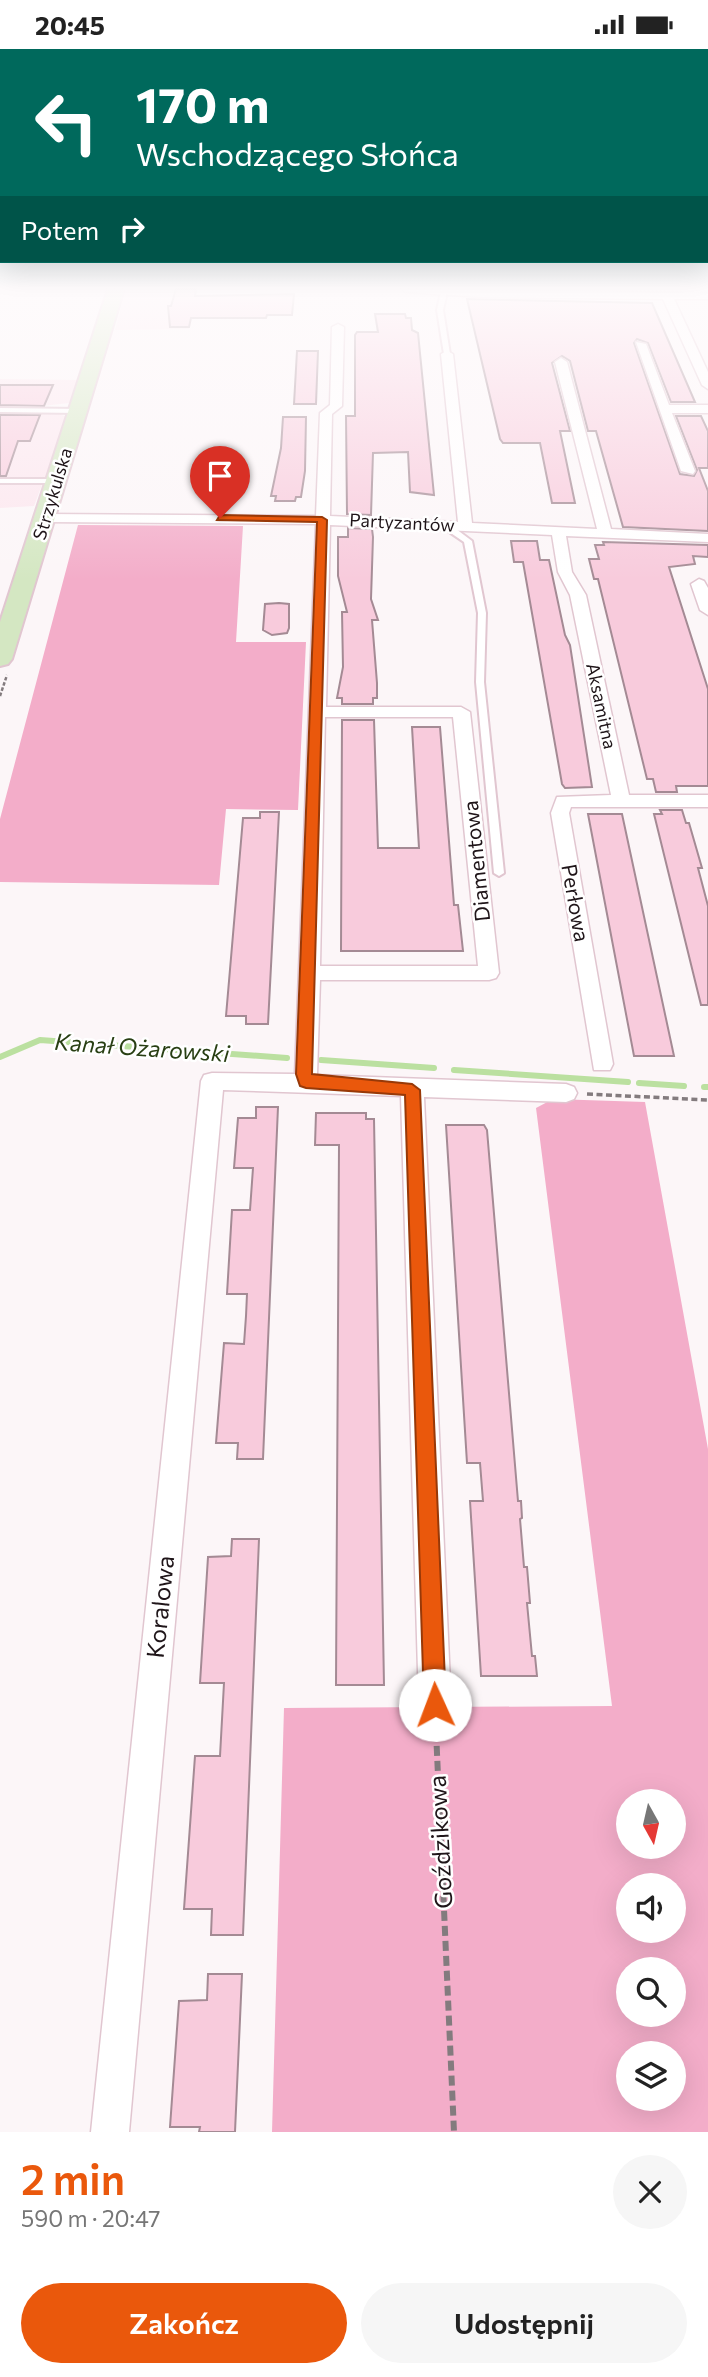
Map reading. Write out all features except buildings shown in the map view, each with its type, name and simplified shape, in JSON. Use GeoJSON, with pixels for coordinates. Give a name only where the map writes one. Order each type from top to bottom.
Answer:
{"type":"FeatureCollection","features":[{"type":"Feature","properties":{"kind":"street","name":"Strzykulska"},"geometry":{"type":"LineString","coordinates":[[0,659],[87,386]]}},
{"type":"Feature","properties":{"kind":"street"},"geometry":{"type":"LineString","coordinates":[[337,386],[336,406],[326,413],[307,973],[306,1082],[412,1090],[566,1093]]}},
{"type":"Feature","properties":{"kind":"street","name":"Partyzantów"},"geometry":{"type":"LineString","coordinates":[[450,386],[465,526]]}},
{"type":"Feature","properties":{"kind":"street"},"geometry":{"type":"LineString","coordinates":[[567,386],[605,533]]}},
{"type":"Feature","properties":{"kind":"street"},"geometry":{"type":"LineString","coordinates":[[656,386],[688,471]]}},
{"type":"Feature","properties":{"kind":"street"},"geometry":{"type":"LineString","coordinates":[[664,409],[708,409]]}},
{"type":"Feature","properties":{"kind":"street","name":"Partyzantów"},"geometry":{"type":"LineString","coordinates":[[45,519],[322,520],[708,538]]}},
{"type":"Feature","properties":{"kind":"street","name":"Aksamitna"},"geometry":{"type":"LineString","coordinates":[[558,530],[565,572],[578,595],[621,799]]}},
{"type":"Feature","properties":{"kind":"street"},"geometry":{"type":"LineString","coordinates":[[699,584],[708,610]]}},
{"type":"Feature","properties":{"kind":"street","name":"Diamentowa"},"geometry":{"type":"LineString","coordinates":[[307,973],[489,973],[461,712],[315,712]]}},
{"type":"Feature","properties":{"kind":"street"},"geometry":{"type":"LineString","coordinates":[[621,799],[708,801]]}},
{"type":"Feature","properties":{"kind":"street","name":"Perłowa"},"geometry":{"type":"LineString","coordinates":[[602,1063],[560,813],[563,801],[621,799]]}},
{"type":"Feature","properties":{"kind":"street","name":"Koralowa"},"geometry":{"type":"LineString","coordinates":[[110,2132],[212,1081],[306,1082]]}},
{"type":"Feature","properties":{"kind":"street"},"geometry":{"type":"LineString","coordinates":[[412,1090],[435,1705]]}},
{"type":"Feature","properties":{"kind":"lane"},"geometry":{"type":"LineString","coordinates":[[0,410],[79,411]]}},
{"type":"Feature","properties":{"kind":"lane"},"geometry":{"type":"LineString","coordinates":[[0,481],[57,481]]}},
{"type":"Feature","properties":{"kind":"lane"},"geometry":{"type":"LineString","coordinates":[[444,525],[468,541],[482,614],[480,682],[499,873]]}},
{"type":"Feature","properties":{"kind":"path"},"geometry":{"type":"LineString","coordinates":[[566,1093],[708,1100]]}},
{"type":"Feature","properties":{"kind":"path","name":"Goździkowa"},"geometry":{"type":"LineString","coordinates":[[435,1705],[454,2132]]}},
{"type":"Feature","properties":{"kind":"shaded area"},"geometry":{"type":"Polygon","coordinates":[[[0,386],[76,386],[69,403],[0,406],[0,386]]]}},
{"type":"Feature","properties":{"kind":"shaded area"},"geometry":{"type":"Polygon","coordinates":[[[0,413],[60,414],[67,417],[34,506],[0,508],[0,413]]]}},
{"type":"Feature","properties":{"kind":"shaded area"},"geometry":{"type":"Polygon","coordinates":[[[78,525],[243,526],[236,642],[306,642],[298,810],[226,809],[219,885],[0,882],[0,819],[78,525]]]}},
{"type":"Feature","properties":{"kind":"shaded area"},"geometry":{"type":"Polygon","coordinates":[[[553,1099],[645,1102],[708,1449],[708,2132],[272,2132],[284,1708],[612,1706],[536,1108],[553,1099]]]}},
{"type":"Feature","properties":{"kind":"waterway","name":"Kanał Ożarowski"},"geometry":{"type":"LineString","coordinates":[[0,1057],[40,1040],[287,1058]]}},
{"type":"Feature","properties":{"kind":"waterway","name":"Kanał Ożarowski"},"geometry":{"type":"LineString","coordinates":[[321,1060],[434,1068]]}},
{"type":"Feature","properties":{"kind":"waterway","name":"Kanał Ożarowski"},"geometry":{"type":"LineString","coordinates":[[454,1070],[628,1082]]}},
{"type":"Feature","properties":{"kind":"waterway","name":"Kanał Ożarowski"},"geometry":{"type":"LineString","coordinates":[[639,1083],[684,1086]]}},
{"type":"Feature","properties":{"kind":"route"},"geometry":{"type":"LineString","coordinates":[[220,518],[322,520],[304,1074],[306,1082],[412,1090],[435,1705]]}}]}
